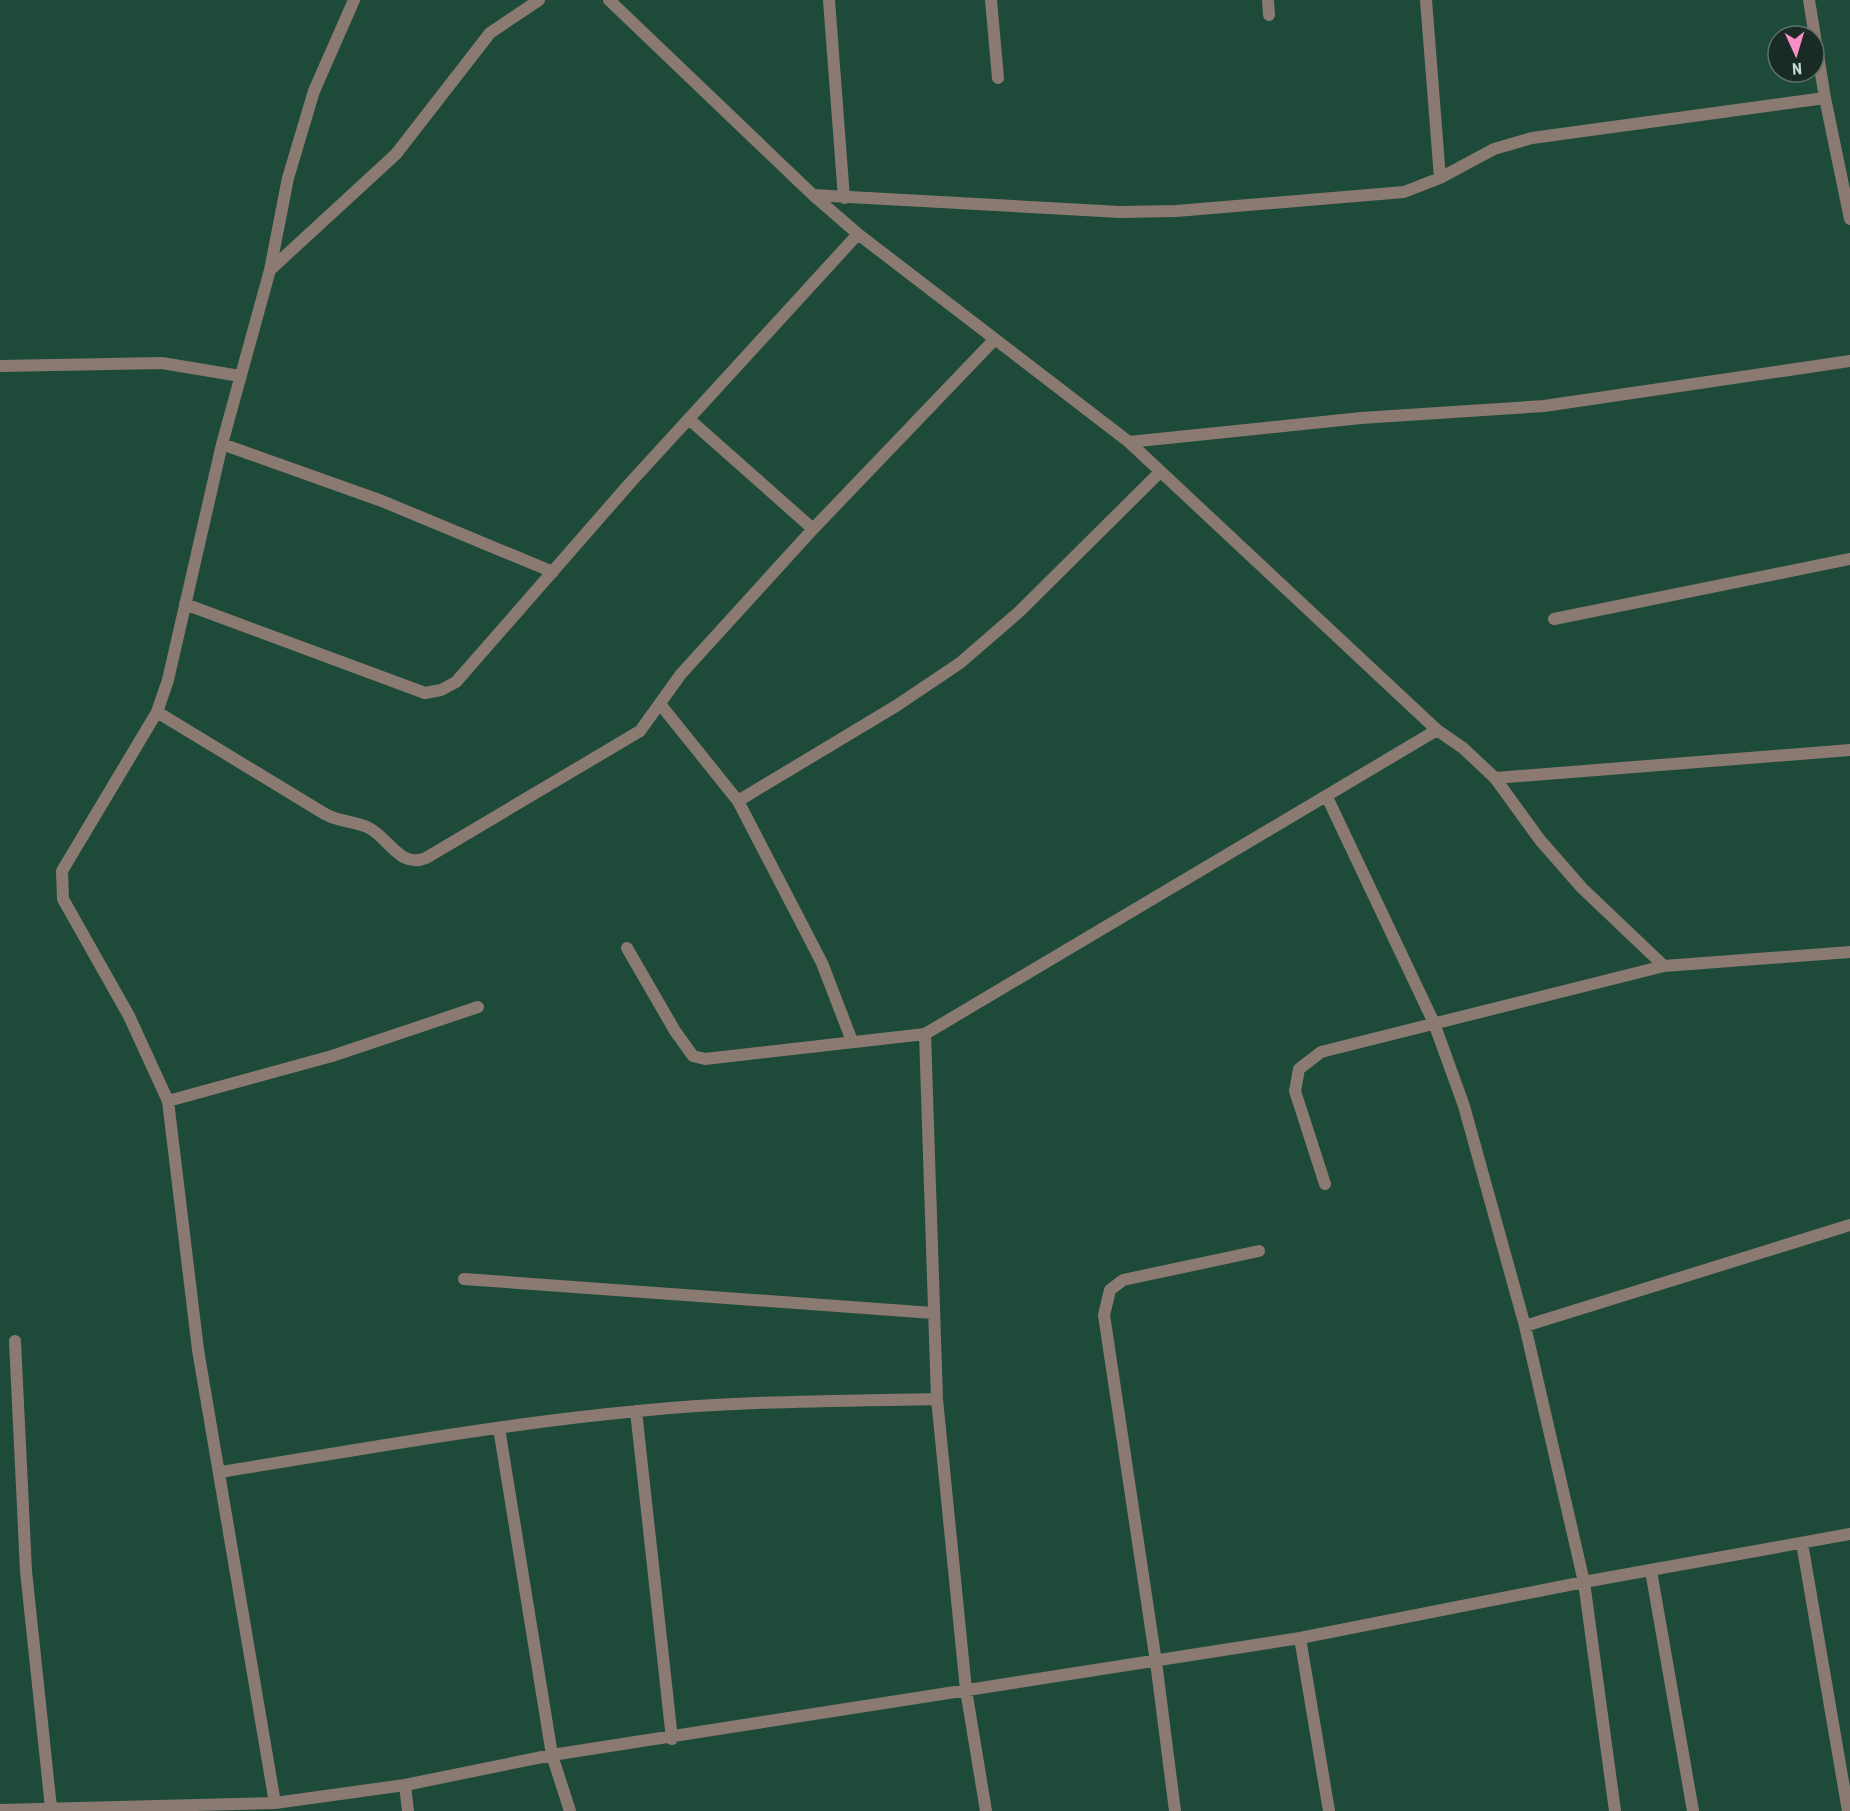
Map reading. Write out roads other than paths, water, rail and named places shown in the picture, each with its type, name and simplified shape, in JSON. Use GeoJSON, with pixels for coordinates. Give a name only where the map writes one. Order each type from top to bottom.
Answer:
{"type":"FeatureCollection","features":[{"type":"Feature","properties":{"kind":"street"},"geometry":{"type":"LineString","coordinates":[[275,1803],[198,1350],[168,1101],[129,1016],[63,899],[61,887],[62,871],[157,712],[222,444],[270,270],[288,178],[315,91],[354,0]]}},
{"type":"Feature","properties":{"kind":"street"},"geometry":{"type":"LineString","coordinates":[[270,270],[396,154],[489,33],[539,0]]}},
{"type":"Feature","properties":{"kind":"street"},"geometry":{"type":"LineString","coordinates":[[609,0],[813,195],[858,234],[1129,442],[1437,730],[1463,748],[1495,778],[1540,840],[1582,888],[1664,966]]}},
{"type":"Feature","properties":{"kind":"street"},"geometry":{"type":"LineString","coordinates":[[829,0],[844,198]]}},
{"type":"Feature","properties":{"kind":"street"},"geometry":{"type":"LineString","coordinates":[[991,0],[998,78]]}},
{"type":"Feature","properties":{"kind":"street"},"geometry":{"type":"LineString","coordinates":[[1268,0],[1269,15]]}},
{"type":"Feature","properties":{"kind":"street"},"geometry":{"type":"LineString","coordinates":[[1426,0],[1440,178]]}},
{"type":"Feature","properties":{"kind":"street"},"geometry":{"type":"LineString","coordinates":[[1809,0],[1825,98],[1850,219]]}},
{"type":"Feature","properties":{"kind":"street"},"geometry":{"type":"LineString","coordinates":[[813,195],[1120,212],[1176,211],[1404,192],[1440,178],[1494,150],[1532,138],[1825,98]]}},
{"type":"Feature","properties":{"kind":"street"},"geometry":{"type":"LineString","coordinates":[[185,604],[425,693],[441,690],[456,682],[630,483],[858,234]]}},
{"type":"Feature","properties":{"kind":"street"},"geometry":{"type":"LineString","coordinates":[[157,712],[336,820],[370,828],[406,860],[416,863],[640,732],[681,674],[813,529],[995,339]]}},
{"type":"Feature","properties":{"kind":"street"},"geometry":{"type":"LineString","coordinates":[[1129,442],[1361,418],[1544,406],[1850,361]]}},
{"type":"Feature","properties":{"kind":"street"},"geometry":{"type":"LineString","coordinates":[[0,366],[162,363],[240,376]]}},
{"type":"Feature","properties":{"kind":"street"},"geometry":{"type":"LineString","coordinates":[[690,420],[813,529]]}},
{"type":"Feature","properties":{"kind":"street"},"geometry":{"type":"LineString","coordinates":[[222,444],[382,501],[553,572]]}},
{"type":"Feature","properties":{"kind":"street"},"geometry":{"type":"LineString","coordinates":[[738,801],[896,706],[960,663],[1020,611],[1160,472]]}},
{"type":"Feature","properties":{"kind":"street"},"geometry":{"type":"LineString","coordinates":[[1554,619],[1850,559]]}},
{"type":"Feature","properties":{"kind":"street"},"geometry":{"type":"LineString","coordinates":[[660,704],[738,801],[822,963],[852,1041]]}},
{"type":"Feature","properties":{"kind":"street"},"geometry":{"type":"LineString","coordinates":[[627,948],[675,1031],[693,1056],[705,1059],[925,1034],[1437,730]]}},
{"type":"Feature","properties":{"kind":"street"},"geometry":{"type":"LineString","coordinates":[[1495,778],[1850,750]]}},
{"type":"Feature","properties":{"kind":"street"},"geometry":{"type":"LineString","coordinates":[[1327,797],[1434,1023],[1464,1106],[1526,1326],[1584,1582],[1615,1811]]}},
{"type":"Feature","properties":{"kind":"street"},"geometry":{"type":"LineString","coordinates":[[1324,1184],[1295,1091],[1299,1069],[1321,1052],[1664,966],[1850,952]]}},
{"type":"Feature","properties":{"kind":"street"},"geometry":{"type":"LineString","coordinates":[[168,1101],[332,1056],[478,1007]]}},
{"type":"Feature","properties":{"kind":"street"},"geometry":{"type":"LineString","coordinates":[[925,1034],[937,1399],[966,1690],[986,1811]]}},
{"type":"Feature","properties":{"kind":"street"},"geometry":{"type":"LineString","coordinates":[[1526,1326],[1850,1225]]}},
{"type":"Feature","properties":{"kind":"street"},"geometry":{"type":"LineString","coordinates":[[1175,1811],[1156,1662],[1104,1315],[1110,1290],[1123,1280],[1259,1251]]}},
{"type":"Feature","properties":{"kind":"street"},"geometry":{"type":"LineString","coordinates":[[464,1279],[933,1313]]}},
{"type":"Feature","properties":{"kind":"street"},"geometry":{"type":"LineString","coordinates":[[15,1341],[26,1571],[51,1808]]}},
{"type":"Feature","properties":{"kind":"street"},"geometry":{"type":"LineString","coordinates":[[220,1472],[499,1428],[636,1411],[757,1402],[937,1399]]}},
{"type":"Feature","properties":{"kind":"street"},"geometry":{"type":"LineString","coordinates":[[636,1411],[672,1738]]}},
{"type":"Feature","properties":{"kind":"street"},"geometry":{"type":"LineString","coordinates":[[499,1428],[552,1755],[570,1811]]}},
{"type":"Feature","properties":{"kind":"street"},"geometry":{"type":"LineString","coordinates":[[0,1810],[250,1807],[405,1785],[552,1755],[1300,1638],[1584,1582],[1850,1534]]}},
{"type":"Feature","properties":{"kind":"street"},"geometry":{"type":"LineString","coordinates":[[1802,1543],[1848,1811]]}},
{"type":"Feature","properties":{"kind":"street"},"geometry":{"type":"LineString","coordinates":[[1652,1571],[1694,1811]]}},
{"type":"Feature","properties":{"kind":"street"},"geometry":{"type":"LineString","coordinates":[[1300,1638],[1329,1811]]}},
{"type":"Feature","properties":{"kind":"street"},"geometry":{"type":"LineString","coordinates":[[405,1785],[408,1811]]}}]}
